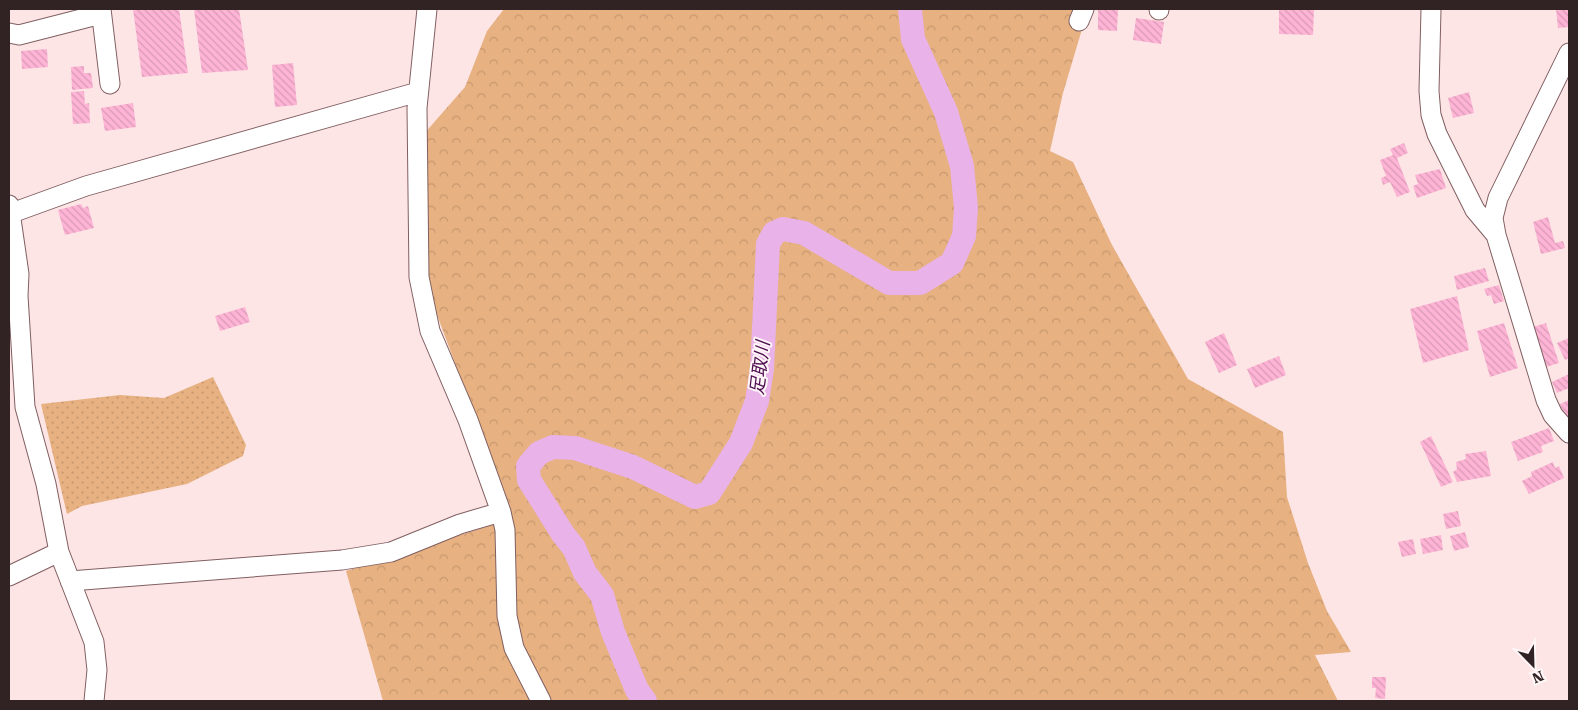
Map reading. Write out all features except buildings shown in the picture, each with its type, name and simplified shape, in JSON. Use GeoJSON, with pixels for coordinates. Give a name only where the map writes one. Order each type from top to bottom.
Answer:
{"type":"FeatureCollection","features":[{"type":"Feature","properties":{"kind":"street"},"geometry":{"type":"LineString","coordinates":[[427,9],[418,92],[420,277],[430,331],[468,420],[500,512],[505,530],[507,616],[514,648],[541,701]]}},
{"type":"Feature","properties":{"kind":"street"},"geometry":{"type":"LineString","coordinates":[[1431,9],[1430,115],[1437,134],[1475,210],[1496,235]]}},
{"type":"Feature","properties":{"kind":"street"},"geometry":{"type":"LineString","coordinates":[[9,32],[19,35],[101,12],[110,84]]}},
{"type":"Feature","properties":{"kind":"street"},"geometry":{"type":"LineString","coordinates":[[1569,53],[1562,87],[1498,198],[1493,218],[1496,235],[1546,400],[1553,415],[1569,433]]}},
{"type":"Feature","properties":{"kind":"street"},"geometry":{"type":"LineString","coordinates":[[94,701],[97,670],[94,642],[59,552],[46,484],[25,407],[18,296],[20,274],[10,211],[86,186],[418,92]]}},
{"type":"Feature","properties":{"kind":"street"},"geometry":{"type":"LineString","coordinates":[[70,581],[342,560],[392,552],[460,524],[500,512]]}},
{"type":"Feature","properties":{"kind":"street"},"geometry":{"type":"LineString","coordinates":[[9,576],[59,552]]}},
{"type":"Feature","properties":{"kind":"green space"},"geometry":{"type":"Polygon","coordinates":[[[504,9],[1088,9],[1063,93],[1050,151],[1073,162],[1112,245],[1188,379],[1283,432],[1287,497],[1308,563],[1327,611],[1351,652],[1315,655],[1338,701],[383,701],[346,571],[508,520],[479,428],[426,285],[423,135],[465,87],[487,31],[504,9]]]}},
{"type":"Feature","properties":{"kind":"green space"},"geometry":{"type":"Polygon","coordinates":[[[213,377],[246,445],[243,456],[187,484],[82,506],[67,514],[41,404],[120,395],[164,398],[213,377]]]}},
{"type":"Feature","properties":{"kind":"waterway","name":"足取川"},"geometry":{"type":"LineString","coordinates":[[645,701],[637,690],[613,632],[602,595],[585,573],[574,548],[529,480],[528,466],[539,453],[553,447],[575,448],[633,467],[695,497],[709,493],[741,443],[757,401],[762,369],[768,244],[774,233],[783,229],[804,233],[889,283],[920,283],[952,263],[964,236],[966,208],[962,166],[946,112],[913,39],[910,9]]}}]}
